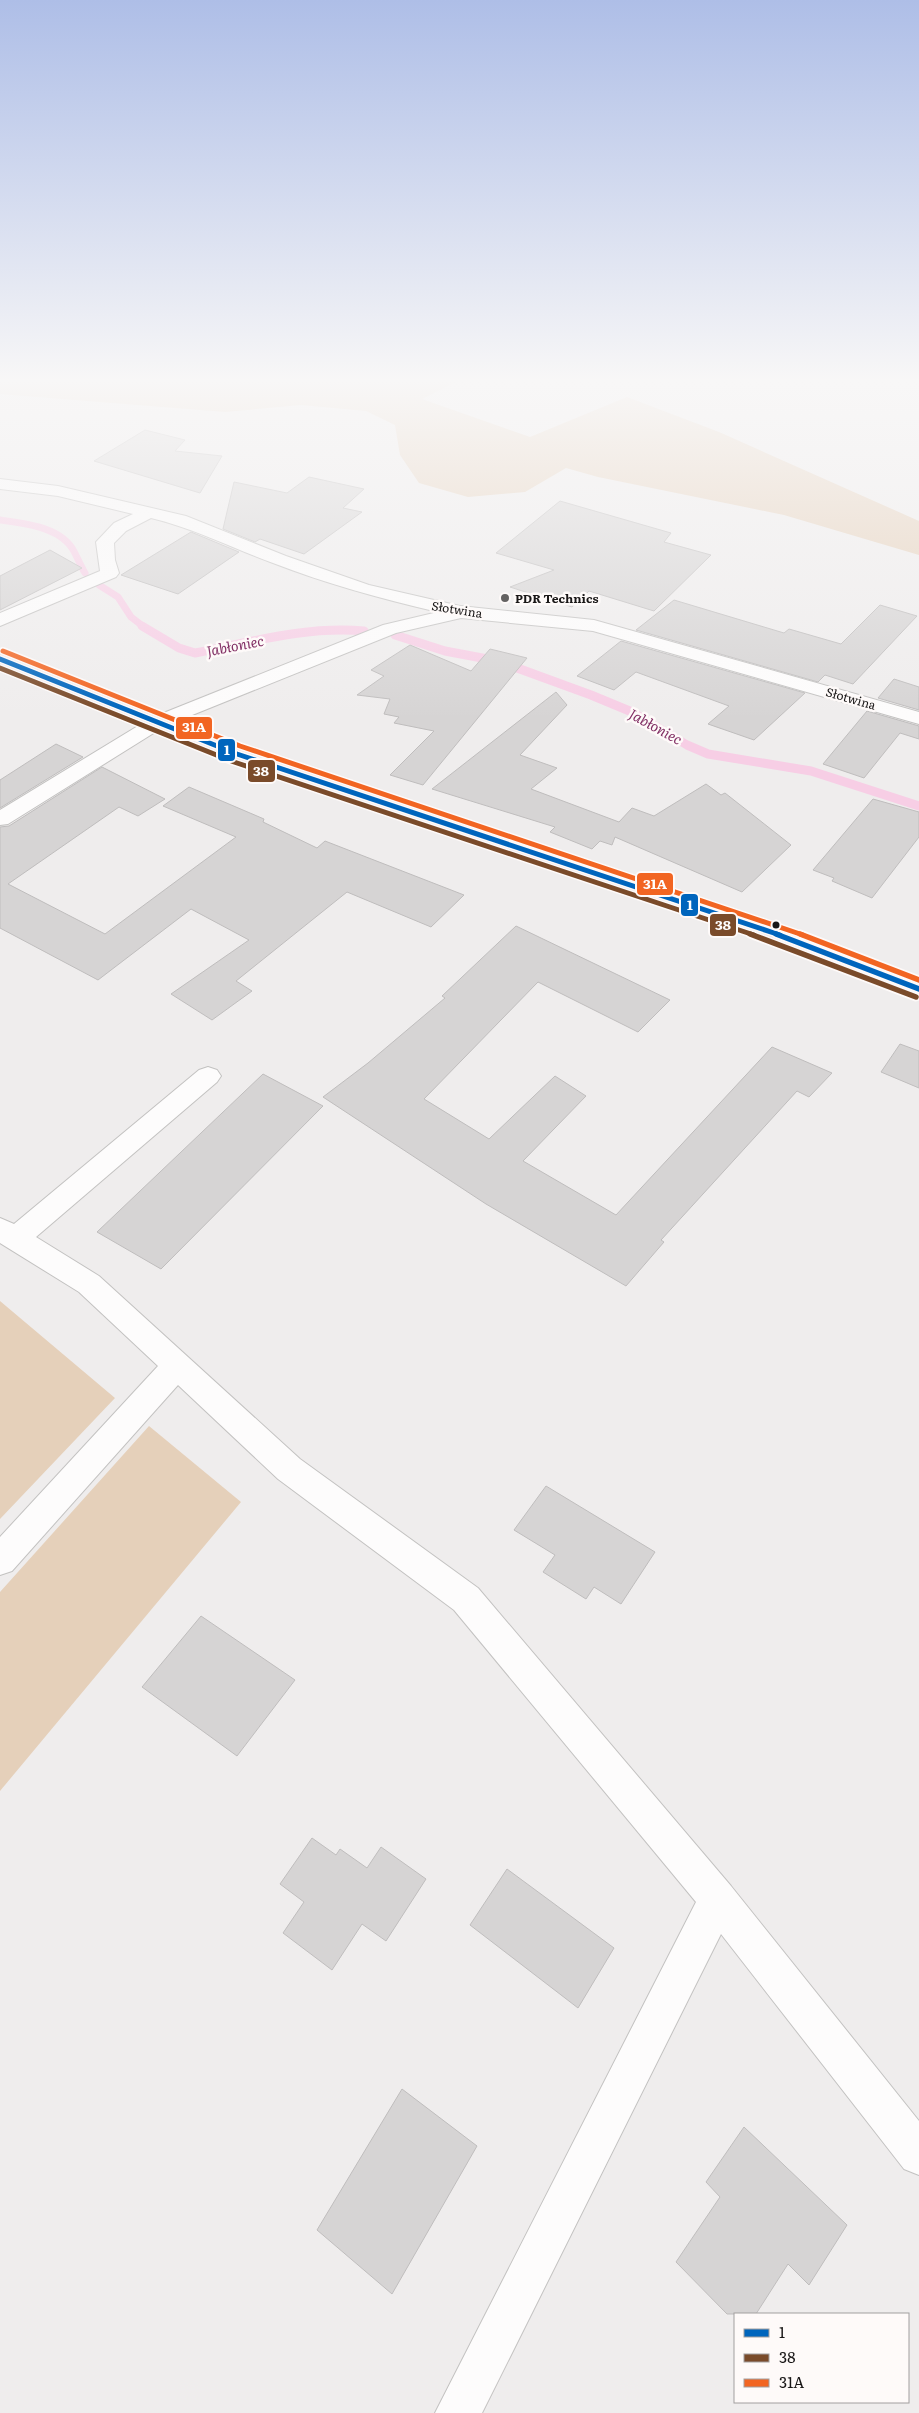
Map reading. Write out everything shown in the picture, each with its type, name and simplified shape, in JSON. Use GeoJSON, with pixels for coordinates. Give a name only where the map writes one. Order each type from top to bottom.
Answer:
{"type":"FeatureCollection","features":[{"type":"Feature","properties":{"kind":"main road"},"geometry":{"type":"LineString","coordinates":[[0,659],[237,754],[771,932],[919,989]]}},
{"type":"Feature","properties":{"kind":"street","name":"Słotwina"},"geometry":{"type":"LineString","coordinates":[[69,494],[180,520],[280,560],[363,589],[460,612],[594,626],[919,718]]}},
{"type":"Feature","properties":{"kind":"street"},"geometry":{"type":"LineString","coordinates":[[0,620],[110,572],[106,560],[105,542],[120,527],[150,512]]}},
{"type":"Feature","properties":{"kind":"street"},"geometry":{"type":"LineString","coordinates":[[0,820],[158,722],[390,629],[460,612]]}},
{"type":"Feature","properties":{"kind":"street"},"geometry":{"type":"LineString","coordinates":[[208,1076],[8,1234],[89,1284],[289,1469],[466,1599],[718,1899],[919,2154]]}},
{"type":"Feature","properties":{"kind":"street"},"geometry":{"type":"LineString","coordinates":[[0,1560],[177,1366]]}},
{"type":"Feature","properties":{"kind":"street"},"geometry":{"type":"LineString","coordinates":[[458,2413],[718,1899]]}},
{"type":"Feature","properties":{"kind":"shaded area"},"geometry":{"type":"Polygon","coordinates":[[[456,494],[507,494],[468,497],[456,494]]]}},
{"type":"Feature","properties":{"kind":"shaded area"},"geometry":{"type":"Polygon","coordinates":[[[679,494],[857,494],[919,521],[919,555],[784,515],[679,494]]]}},
{"type":"Feature","properties":{"kind":"shaded area"},"geometry":{"type":"Polygon","coordinates":[[[0,1301],[115,1398],[0,1519],[0,1301]]]}},
{"type":"Feature","properties":{"kind":"shaded area"},"geometry":{"type":"Polygon","coordinates":[[[149,1426],[241,1502],[0,1791],[0,1592],[149,1426]]]}},
{"type":"Feature","properties":{"kind":"building"},"geometry":{"type":"Polygon","coordinates":[[[231,494],[359,494],[343,508],[362,512],[304,554],[260,539],[255,542],[223,529],[231,494]]]}},
{"type":"Feature","properties":{"kind":"building"},"geometry":{"type":"Polygon","coordinates":[[[560,501],[671,533],[664,542],[711,555],[654,611],[589,591],[572,607],[510,587],[554,570],[496,553],[560,501]]]}},
{"type":"Feature","properties":{"kind":"building"},"geometry":{"type":"Polygon","coordinates":[[[191,532],[239,552],[178,594],[121,575],[191,532]]]}},
{"type":"Feature","properties":{"kind":"building"},"geometry":{"type":"Polygon","coordinates":[[[50,550],[82,568],[0,610],[0,576],[50,550]]]}},
{"type":"Feature","properties":{"kind":"building"},"geometry":{"type":"Polygon","coordinates":[[[674,600],[784,633],[789,629],[841,644],[880,605],[917,616],[853,684],[825,675],[818,682],[636,630],[674,600]]]}},
{"type":"Feature","properties":{"kind":"building"},"geometry":{"type":"Polygon","coordinates":[[[621,641],[805,693],[754,740],[708,724],[729,706],[636,672],[614,690],[577,676],[621,641]]]}},
{"type":"Feature","properties":{"kind":"building"},"geometry":{"type":"Polygon","coordinates":[[[410,645],[471,671],[490,649],[527,658],[423,785],[390,775],[434,731],[394,723],[399,717],[384,714],[390,699],[357,695],[384,676],[371,670],[410,645]]]}},
{"type":"Feature","properties":{"kind":"building"},"geometry":{"type":"Polygon","coordinates":[[[894,679],[919,687],[919,710],[878,698],[894,679]]]}},
{"type":"Feature","properties":{"kind":"building"},"geometry":{"type":"Polygon","coordinates":[[[556,692],[567,705],[520,755],[557,768],[531,789],[619,822],[632,808],[654,816],[706,784],[721,795],[725,793],[791,845],[742,892],[615,837],[612,845],[600,841],[592,849],[550,832],[555,827],[432,789],[556,692]]]}},
{"type":"Feature","properties":{"kind":"building"},"geometry":{"type":"Polygon","coordinates":[[[867,711],[919,726],[919,739],[900,733],[864,778],[823,764],[867,711]]]}},
{"type":"Feature","properties":{"kind":"building"},"geometry":{"type":"Polygon","coordinates":[[[56,744],[83,757],[0,808],[0,780],[56,744]]]}},
{"type":"Feature","properties":{"kind":"building"},"geometry":{"type":"Polygon","coordinates":[[[102,767],[165,799],[138,816],[119,807],[8,884],[105,934],[236,837],[163,806],[189,787],[264,819],[263,822],[317,848],[325,841],[464,895],[431,927],[347,892],[236,981],[252,991],[212,1020],[171,994],[249,940],[191,909],[98,980],[0,928],[0,827],[9,826],[102,767]]]}},
{"type":"Feature","properties":{"kind":"building"},"geometry":{"type":"Polygon","coordinates":[[[873,799],[919,812],[919,837],[872,898],[832,881],[834,878],[813,870],[873,799]]]}},
{"type":"Feature","properties":{"kind":"building"},"geometry":{"type":"Polygon","coordinates":[[[516,926],[670,1000],[638,1032],[538,982],[424,1099],[489,1139],[555,1076],[586,1096],[523,1161],[616,1215],[772,1047],[832,1073],[809,1097],[797,1091],[661,1240],[664,1242],[626,1286],[486,1204],[323,1097],[368,1063],[445,998],[442,996],[516,926]]]}},
{"type":"Feature","properties":{"kind":"building"},"geometry":{"type":"Polygon","coordinates":[[[900,1044],[919,1051],[919,1088],[881,1072],[900,1044]]]}},
{"type":"Feature","properties":{"kind":"building"},"geometry":{"type":"Polygon","coordinates":[[[263,1074],[323,1106],[161,1269],[97,1232],[263,1074]]]}},
{"type":"Feature","properties":{"kind":"building"},"geometry":{"type":"Polygon","coordinates":[[[546,1486],[655,1552],[621,1604],[594,1587],[586,1599],[543,1572],[555,1555],[514,1530],[546,1486]]]}},
{"type":"Feature","properties":{"kind":"building"},"geometry":{"type":"Polygon","coordinates":[[[201,1616],[295,1680],[237,1756],[142,1687],[201,1616]]]}},
{"type":"Feature","properties":{"kind":"building"},"geometry":{"type":"Polygon","coordinates":[[[312,1838],[336,1855],[340,1849],[367,1868],[381,1847],[426,1879],[386,1941],[362,1924],[332,1970],[283,1933],[304,1902],[280,1884],[312,1838]]]}},
{"type":"Feature","properties":{"kind":"building"},"geometry":{"type":"Polygon","coordinates":[[[507,1869],[614,1948],[578,2008],[470,1925],[507,1869]]]}},
{"type":"Feature","properties":{"kind":"building"},"geometry":{"type":"Polygon","coordinates":[[[402,2089],[477,2146],[392,2294],[317,2230],[402,2089]]]}},
{"type":"Feature","properties":{"kind":"building"},"geometry":{"type":"Polygon","coordinates":[[[744,2127],[847,2225],[809,2285],[788,2264],[757,2313],[727,2314],[676,2262],[720,2197],[706,2182],[744,2127]]]}},
{"type":"Feature","properties":{"kind":"waterway","name":"Jabłoniec"},"geometry":{"type":"LineString","coordinates":[[0,520],[40,527],[58,535],[72,548],[85,573]]}},
{"type":"Feature","properties":{"kind":"waterway","name":"Jabłoniec"},"geometry":{"type":"LineString","coordinates":[[99,585],[118,597],[131,617],[144,627]]}},
{"type":"Feature","properties":{"kind":"waterway","name":"Jabłoniec"},"geometry":{"type":"LineString","coordinates":[[142,626],[179,648],[195,653],[300,633],[343,630],[364,631]]}},
{"type":"Feature","properties":{"kind":"waterway","name":"Jabłoniec"},"geometry":{"type":"LineString","coordinates":[[395,635],[445,651],[498,661],[591,695],[632,712],[687,745],[708,754],[811,771],[919,806]]}},
{"type":"Feature","properties":{"kind":"transit line","name":"31A"},"geometry":{"type":"LineString","coordinates":[[3,651],[240,746],[774,924],[919,980]]}},
{"type":"Feature","properties":{"kind":"transit line","name":"1"},"geometry":{"type":"LineString","coordinates":[[0,659],[237,754],[771,932],[919,989]]}},
{"type":"Feature","properties":{"kind":"transit line","name":"38"},"geometry":{"type":"LineString","coordinates":[[0,668],[234,762],[768,940],[916,997]]}},
{"type":"Feature","properties":{"kind":"place","name":"PDR Technics"},"geometry":{"type":"Point","coordinates":[505,598]}}]}
